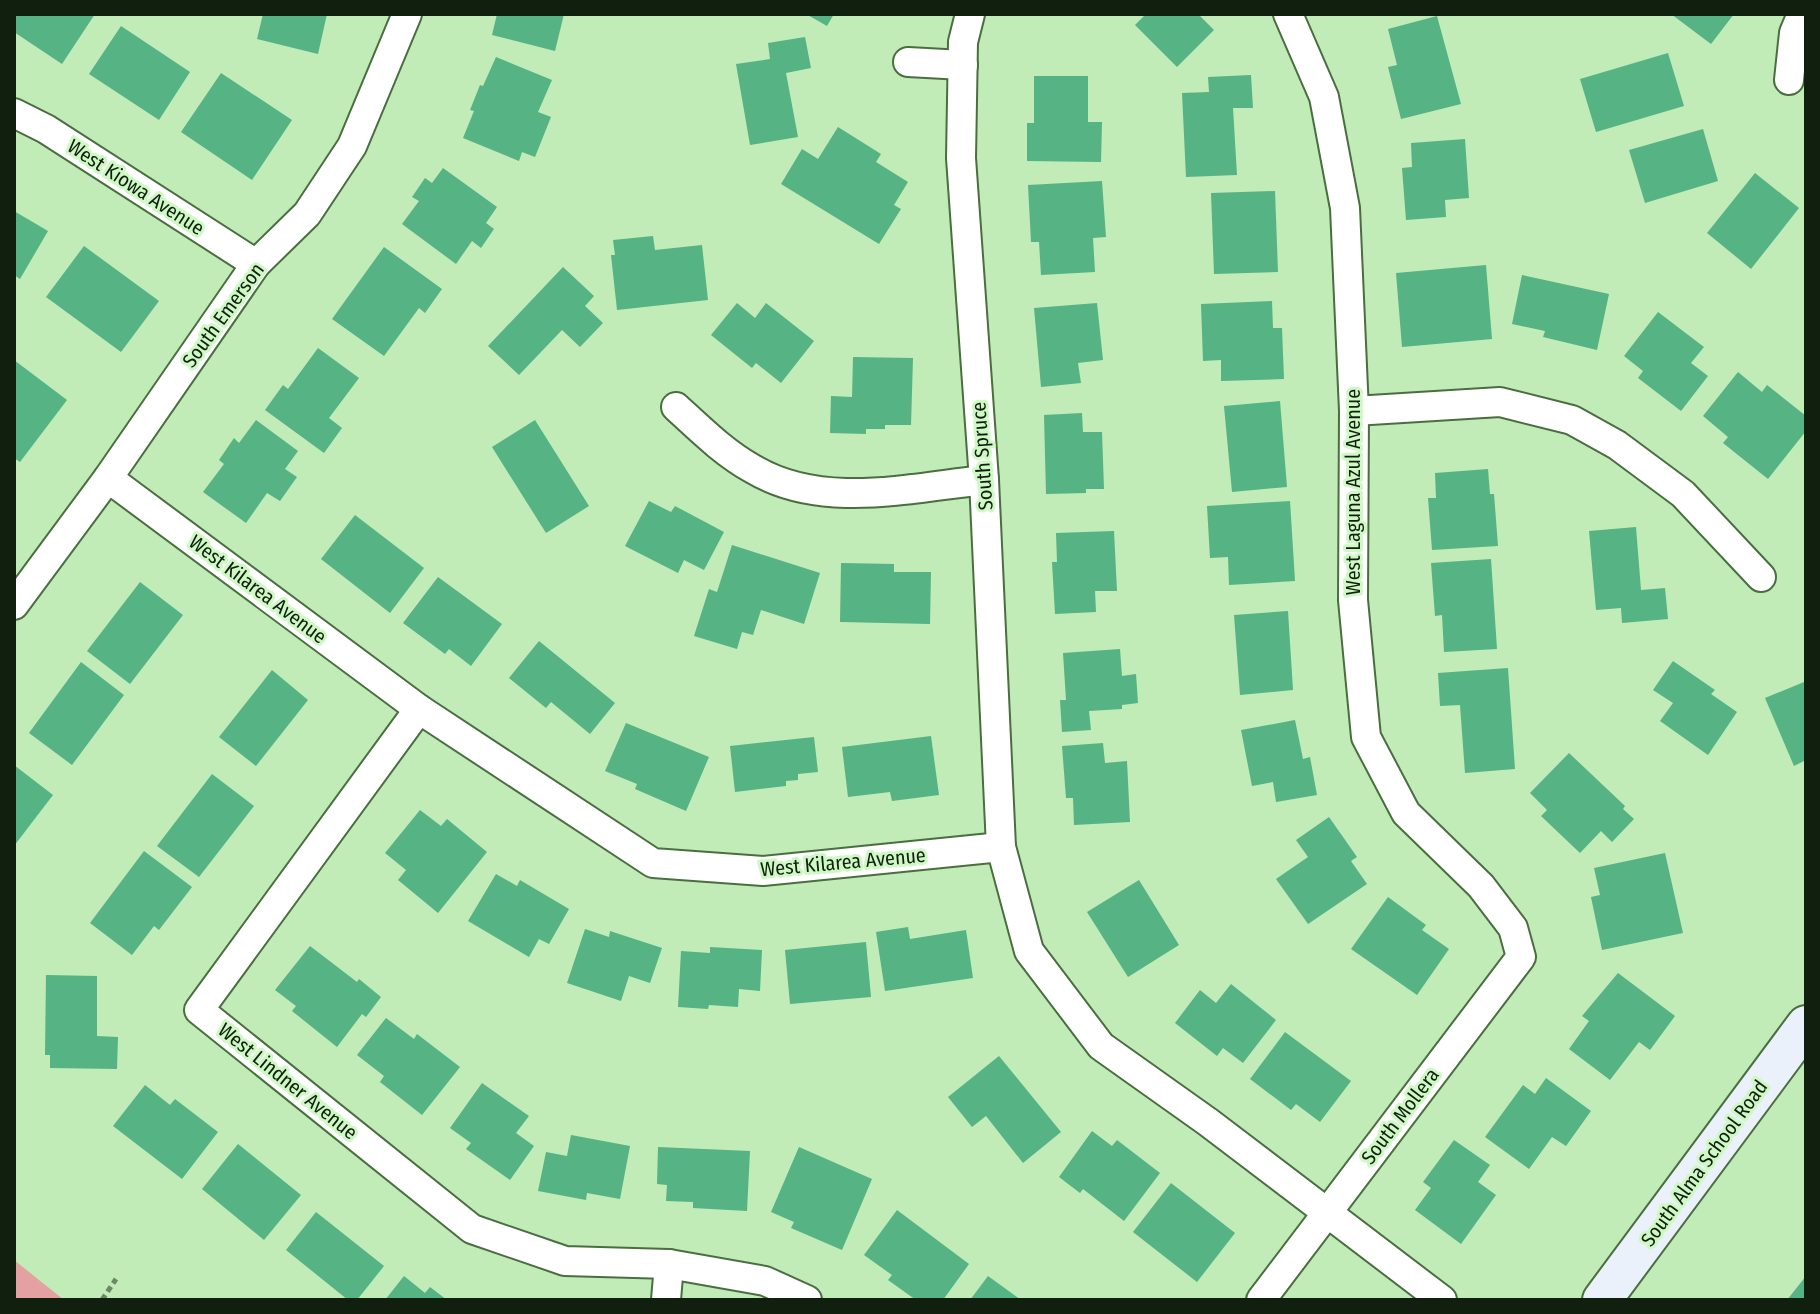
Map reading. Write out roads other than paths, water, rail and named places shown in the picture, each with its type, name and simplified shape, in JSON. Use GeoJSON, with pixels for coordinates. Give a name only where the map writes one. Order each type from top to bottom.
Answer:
{"type":"FeatureCollection","features":[{"type":"Feature","properties":{"kind":"main road","name":"South Alma School Road"},"geometry":{"type":"LineString","coordinates":[[1602,1300],[1806,1025]]}},
{"type":"Feature","properties":{"kind":"street","name":"South Emerson"},"geometry":{"type":"LineString","coordinates":[[14,605],[108,478],[256,264],[307,214],[352,146],[407,14]]}},
{"type":"Feature","properties":{"kind":"street","name":"South Spruce"},"geometry":{"type":"LineString","coordinates":[[970,14],[963,42],[961,158],[984,480],[1001,847]]}},
{"type":"Feature","properties":{"kind":"street","name":"West Laguna Azul Avenue"},"geometry":{"type":"LineString","coordinates":[[1288,14],[1324,97],[1345,208],[1354,411],[1353,600],[1366,737],[1406,813],[1481,886],[1513,928]]}},
{"type":"Feature","properties":{"kind":"street"},"geometry":{"type":"LineString","coordinates":[[1789,80],[1794,33],[1802,14]]}},
{"type":"Feature","properties":{"kind":"street"},"geometry":{"type":"LineString","coordinates":[[908,62],[963,65]]}},
{"type":"Feature","properties":{"kind":"street","name":"West Kiowa Avenue"},"geometry":{"type":"LineString","coordinates":[[14,113],[46,129],[256,264]]}},
{"type":"Feature","properties":{"kind":"street"},"geometry":{"type":"LineString","coordinates":[[1354,411],[1500,402],[1572,420],[1617,445],[1683,494],[1761,577]]}},
{"type":"Feature","properties":{"kind":"street"},"geometry":{"type":"LineString","coordinates":[[676,407],[709,438],[754,470],[794,487],[846,494],[984,480]]}},
{"type":"Feature","properties":{"kind":"street","name":"West Kilarea Avenue"},"geometry":{"type":"LineString","coordinates":[[108,478],[419,709],[653,863],[763,871],[1001,847]]}},
{"type":"Feature","properties":{"kind":"street","name":"West Lindner Avenue"},"geometry":{"type":"LineString","coordinates":[[419,709],[199,1010],[472,1229],[565,1261],[669,1264],[765,1281],[807,1300]]}},
{"type":"Feature","properties":{"kind":"street"},"geometry":{"type":"LineString","coordinates":[[1001,847],[1029,951],[1101,1046],[1442,1300]]}},
{"type":"Feature","properties":{"kind":"street","name":"South Mollera"},"geometry":{"type":"LineString","coordinates":[[1261,1300],[1521,957],[1513,928]]}},
{"type":"Feature","properties":{"kind":"street"},"geometry":{"type":"LineString","coordinates":[[666,1300],[669,1264]]}}]}
